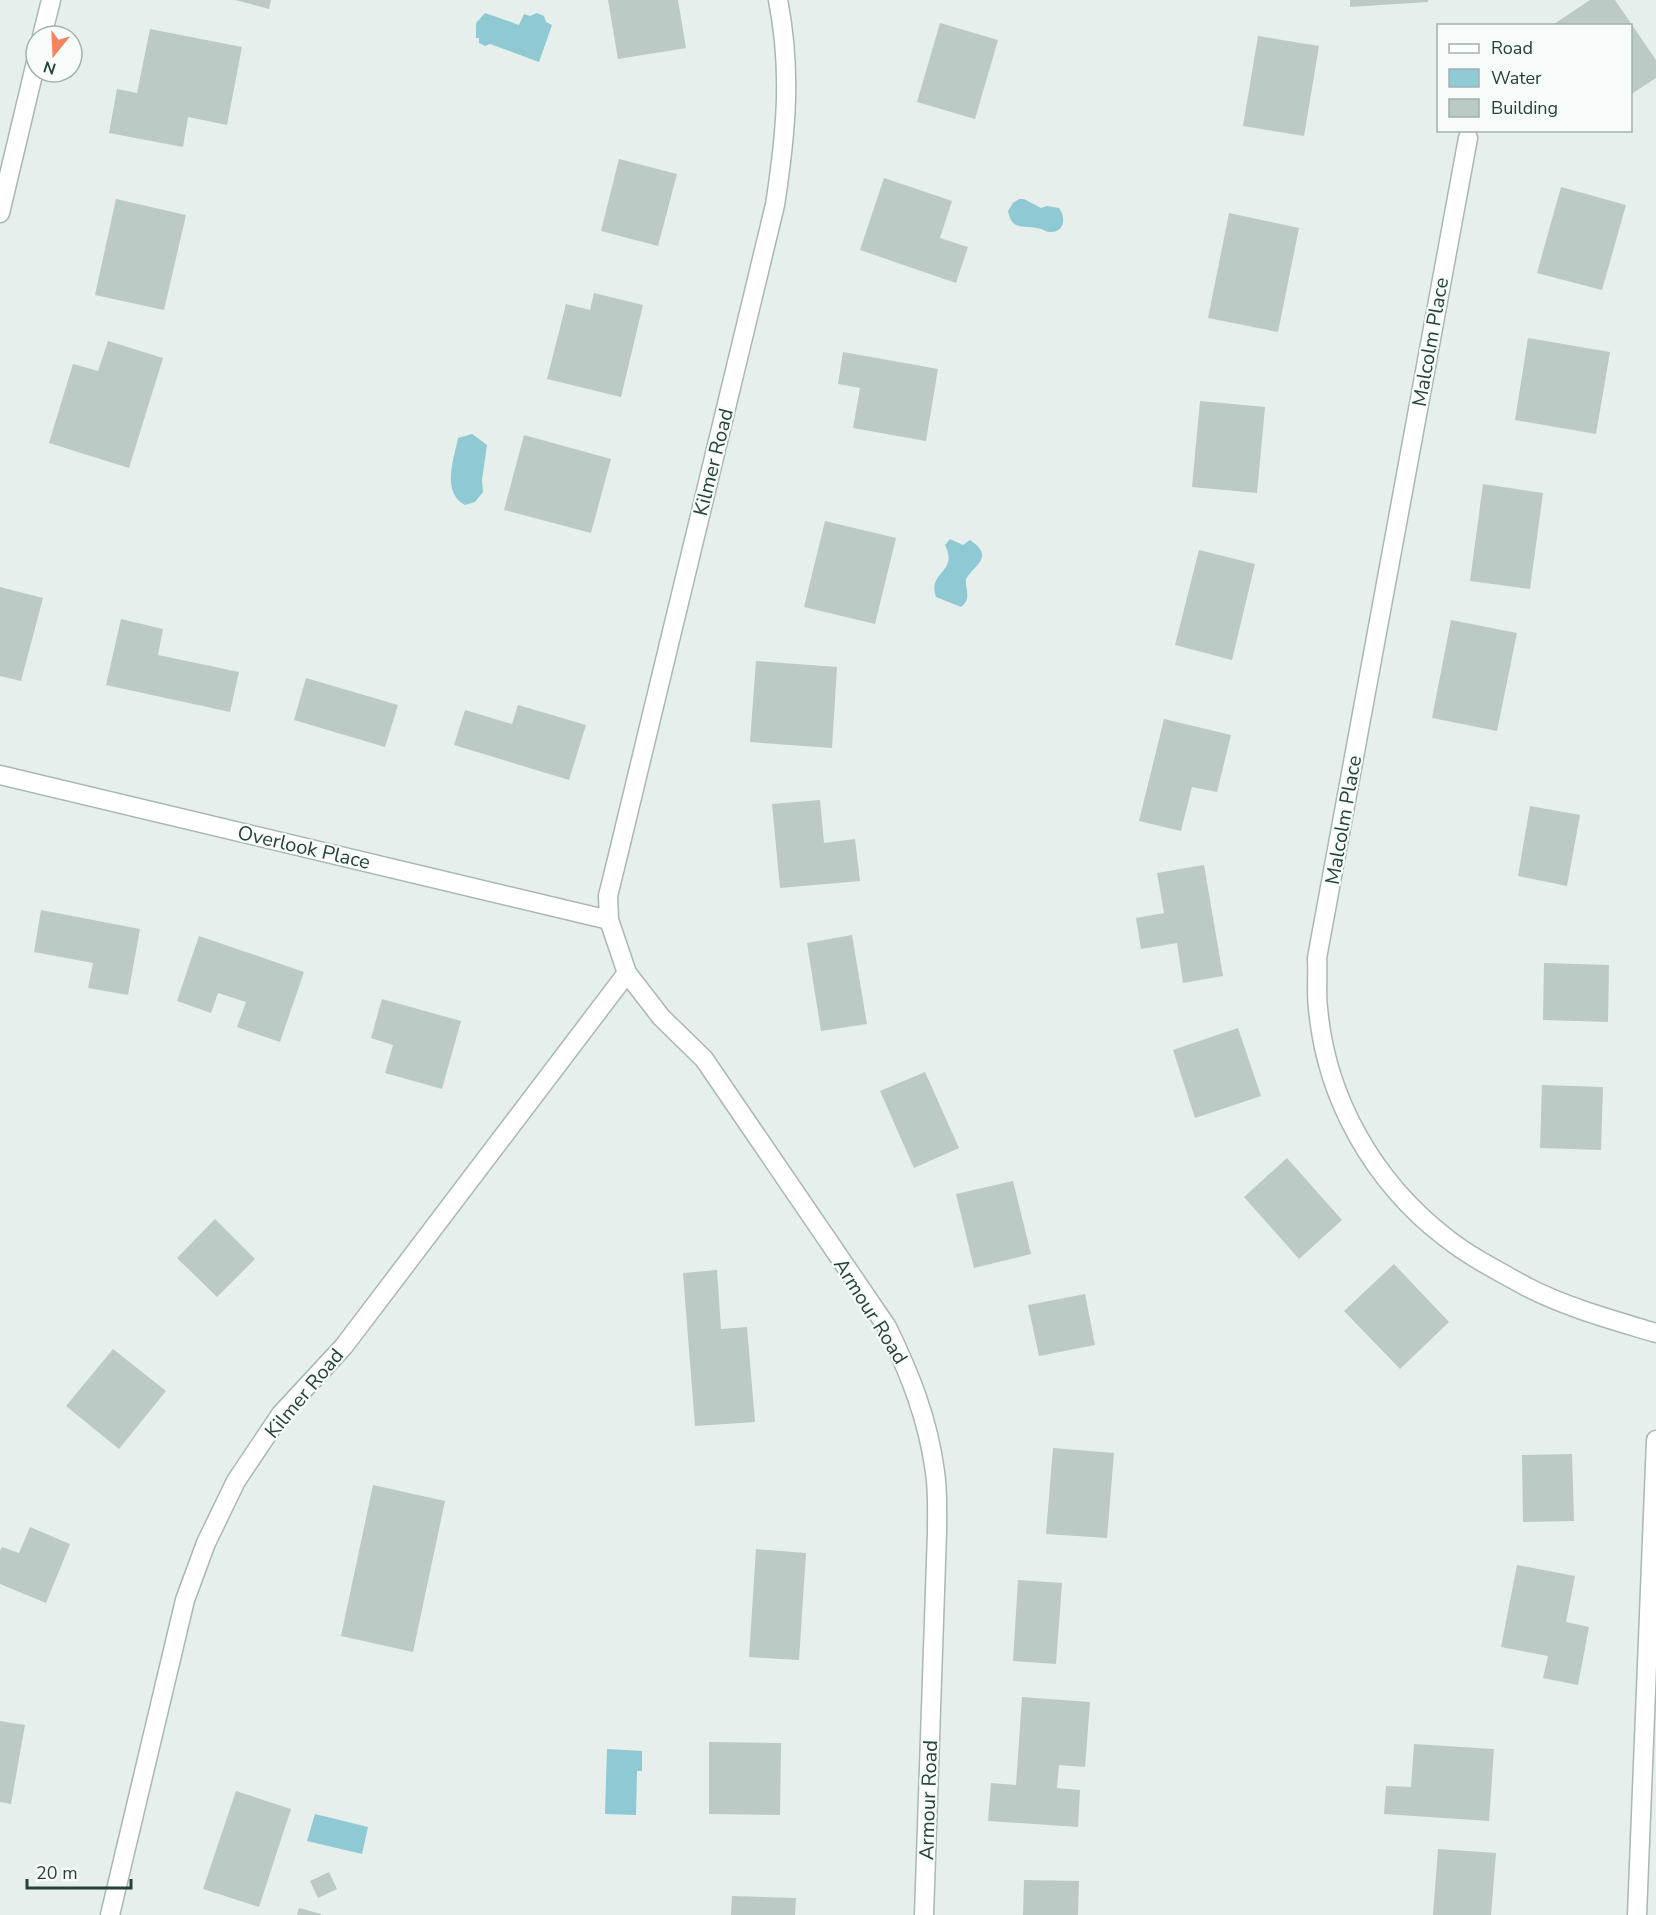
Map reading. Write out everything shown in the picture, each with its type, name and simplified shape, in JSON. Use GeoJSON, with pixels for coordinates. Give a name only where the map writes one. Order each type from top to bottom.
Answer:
{"type":"FeatureCollection","features":[{"type":"Feature","properties":{"kind":"street"},"geometry":{"type":"LineString","coordinates":[[45,24],[51,0]]}},
{"type":"Feature","properties":{"kind":"street","name":"Kilmer Road"},"geometry":{"type":"LineString","coordinates":[[609,920],[608,896],[617,856],[775,205],[785,145],[788,85],[783,25],[778,0]]}},
{"type":"Feature","properties":{"kind":"street"},"geometry":{"type":"LineString","coordinates":[[0,213],[31,84]]}},
{"type":"Feature","properties":{"kind":"street","name":"Malcolm Place"},"geometry":{"type":"LineString","coordinates":[[1468,138],[1317,958],[1318,1008],[1328,1064],[1343,1106],[1369,1156],[1404,1200],[1446,1238],[1529,1288],[1594,1314],[1656,1333]]}},
{"type":"Feature","properties":{"kind":"street","name":"Overlook Place"},"geometry":{"type":"LineString","coordinates":[[0,775],[609,920]]}},
{"type":"Feature","properties":{"kind":"street","name":"Armour Road"},"geometry":{"type":"LineString","coordinates":[[609,920],[627,973],[661,1017],[704,1059],[886,1328],[907,1368],[926,1423],[935,1474],[937,1532],[924,1915]]}},
{"type":"Feature","properties":{"kind":"street","name":"Kilmer Road"},"geometry":{"type":"LineString","coordinates":[[110,1915],[185,1600],[206,1543],[237,1481],[282,1414],[344,1346],[627,973]]}},
{"type":"Feature","properties":{"kind":"street"},"geometry":{"type":"LineString","coordinates":[[1637,1915],[1656,1440]]}},
{"type":"Feature","properties":{"kind":"water"},"geometry":{"type":"Polygon","coordinates":[[[485,13],[519,25],[524,14],[530,16],[537,13],[544,16],[546,22],[552,25],[539,62],[490,44],[485,46],[479,43],[479,38],[476,38],[476,23],[485,13]]]}},
{"type":"Feature","properties":{"kind":"water"},"geometry":{"type":"Polygon","coordinates":[[[1019,199],[1024,199],[1041,208],[1047,206],[1059,208],[1063,224],[1059,230],[1050,232],[1039,228],[1018,226],[1012,222],[1008,211],[1019,199]]]}},
{"type":"Feature","properties":{"kind":"water"},"geometry":{"type":"Polygon","coordinates":[[[472,434],[487,445],[482,480],[483,492],[475,502],[465,505],[453,492],[451,475],[458,438],[472,434]]]}},
{"type":"Feature","properties":{"kind":"water"},"geometry":{"type":"Polygon","coordinates":[[[950,539],[963,545],[970,540],[981,551],[982,556],[978,565],[966,579],[967,598],[961,607],[936,597],[934,588],[948,561],[945,545],[950,539]]]}},
{"type":"Feature","properties":{"kind":"water"},"geometry":{"type":"Polygon","coordinates":[[[607,1749],[642,1751],[642,1771],[637,1771],[636,1815],[605,1814],[607,1749]]]}},
{"type":"Feature","properties":{"kind":"water"},"geometry":{"type":"Polygon","coordinates":[[[315,1814],[368,1827],[362,1854],[307,1841],[315,1814]]]}},
{"type":"Feature","properties":{"kind":"building"},"geometry":{"type":"Polygon","coordinates":[[[235,0],[271,0],[269,9],[235,0]]]}},
{"type":"Feature","properties":{"kind":"building"},"geometry":{"type":"Polygon","coordinates":[[[608,0],[678,0],[686,48],[618,59],[608,0]]]}},
{"type":"Feature","properties":{"kind":"building"},"geometry":{"type":"Polygon","coordinates":[[[1350,0],[1428,0],[1428,2],[1350,7],[1350,0]]]}},
{"type":"Feature","properties":{"kind":"building"},"geometry":{"type":"Polygon","coordinates":[[[1590,0],[1615,0],[1631,24],[1554,24],[1590,0]]]}},
{"type":"Feature","properties":{"kind":"building"},"geometry":{"type":"Polygon","coordinates":[[[940,23],[998,40],[975,119],[917,102],[940,23]]]}},
{"type":"Feature","properties":{"kind":"building"},"geometry":{"type":"Polygon","coordinates":[[[1632,25],[1656,60],[1656,78],[1632,94],[1632,25]]]}},
{"type":"Feature","properties":{"kind":"building"},"geometry":{"type":"Polygon","coordinates":[[[150,29],[242,47],[227,125],[188,117],[183,147],[109,133],[117,89],[137,93],[150,29]]]}},
{"type":"Feature","properties":{"kind":"building"},"geometry":{"type":"Polygon","coordinates":[[[1258,36],[1319,46],[1304,136],[1243,126],[1258,36]]]}},
{"type":"Feature","properties":{"kind":"building"},"geometry":{"type":"Polygon","coordinates":[[[619,159],[677,174],[658,246],[601,231],[619,159]]]}},
{"type":"Feature","properties":{"kind":"building"},"geometry":{"type":"Polygon","coordinates":[[[884,178],[952,201],[940,238],[968,247],[956,283],[860,250],[884,178]]]}},
{"type":"Feature","properties":{"kind":"building"},"geometry":{"type":"Polygon","coordinates":[[[1561,187],[1626,205],[1602,290],[1537,273],[1561,187]]]}},
{"type":"Feature","properties":{"kind":"building"},"geometry":{"type":"Polygon","coordinates":[[[116,199],[186,215],[164,310],[95,295],[116,199]]]}},
{"type":"Feature","properties":{"kind":"building"},"geometry":{"type":"Polygon","coordinates":[[[1229,213],[1299,228],[1278,332],[1208,318],[1229,213]]]}},
{"type":"Feature","properties":{"kind":"building"},"geometry":{"type":"Polygon","coordinates":[[[594,293],[643,305],[621,397],[547,379],[566,304],[590,310],[594,293]]]}},
{"type":"Feature","properties":{"kind":"building"},"geometry":{"type":"Polygon","coordinates":[[[1528,338],[1610,352],[1596,434],[1515,420],[1528,338]]]}},
{"type":"Feature","properties":{"kind":"building"},"geometry":{"type":"Polygon","coordinates":[[[108,341],[163,358],[129,468],[49,443],[73,364],[98,371],[108,341]]]}},
{"type":"Feature","properties":{"kind":"building"},"geometry":{"type":"Polygon","coordinates":[[[843,352],[938,369],[926,441],[853,428],[860,388],[838,384],[843,352]]]}},
{"type":"Feature","properties":{"kind":"building"},"geometry":{"type":"Polygon","coordinates":[[[1200,401],[1265,407],[1257,493],[1192,487],[1200,401]]]}},
{"type":"Feature","properties":{"kind":"building"},"geometry":{"type":"Polygon","coordinates":[[[524,435],[611,459],[591,533],[504,510],[524,435]]]}},
{"type":"Feature","properties":{"kind":"building"},"geometry":{"type":"Polygon","coordinates":[[[1483,484],[1543,493],[1530,589],[1470,581],[1483,484]]]}},
{"type":"Feature","properties":{"kind":"building"},"geometry":{"type":"Polygon","coordinates":[[[825,521],[896,538],[875,624],[804,607],[825,521]]]}},
{"type":"Feature","properties":{"kind":"building"},"geometry":{"type":"Polygon","coordinates":[[[1199,550],[1255,564],[1232,660],[1175,645],[1199,550]]]}},
{"type":"Feature","properties":{"kind":"building"},"geometry":{"type":"Polygon","coordinates":[[[0,587],[43,598],[21,681],[0,676],[0,587]]]}},
{"type":"Feature","properties":{"kind":"building"},"geometry":{"type":"Polygon","coordinates":[[[121,619],[163,629],[158,655],[239,672],[230,712],[106,685],[121,619]]]}},
{"type":"Feature","properties":{"kind":"building"},"geometry":{"type":"Polygon","coordinates":[[[1451,620],[1517,633],[1497,731],[1432,718],[1451,620]]]}},
{"type":"Feature","properties":{"kind":"building"},"geometry":{"type":"Polygon","coordinates":[[[756,661],[837,667],[832,748],[750,742],[756,661]]]}},
{"type":"Feature","properties":{"kind":"building"},"geometry":{"type":"Polygon","coordinates":[[[306,678],[398,705],[385,747],[294,720],[306,678]]]}},
{"type":"Feature","properties":{"kind":"building"},"geometry":{"type":"Polygon","coordinates":[[[518,705],[586,725],[569,780],[454,745],[465,710],[512,724],[518,705]]]}},
{"type":"Feature","properties":{"kind":"building"},"geometry":{"type":"Polygon","coordinates":[[[1164,719],[1231,735],[1217,792],[1192,787],[1181,831],[1139,821],[1164,719]]]}},
{"type":"Feature","properties":{"kind":"building"},"geometry":{"type":"Polygon","coordinates":[[[820,800],[824,843],[855,839],[860,881],[780,888],[772,804],[820,800]]]}},
{"type":"Feature","properties":{"kind":"building"},"geometry":{"type":"Polygon","coordinates":[[[1530,806],[1580,815],[1567,886],[1518,876],[1530,806]]]}},
{"type":"Feature","properties":{"kind":"building"},"geometry":{"type":"Polygon","coordinates":[[[1204,865],[1223,976],[1183,983],[1177,943],[1141,949],[1136,918],[1164,913],[1157,873],[1204,865]]]}},
{"type":"Feature","properties":{"kind":"building"},"geometry":{"type":"Polygon","coordinates":[[[41,910],[140,929],[128,995],[88,988],[93,963],[34,952],[41,910]]]}},
{"type":"Feature","properties":{"kind":"building"},"geometry":{"type":"Polygon","coordinates":[[[852,935],[867,1024],[821,1031],[807,943],[852,935]]]}},
{"type":"Feature","properties":{"kind":"building"},"geometry":{"type":"Polygon","coordinates":[[[199,936],[304,972],[280,1042],[237,1027],[246,1002],[218,993],[211,1013],[177,1001],[199,936]]]}},
{"type":"Feature","properties":{"kind":"building"},"geometry":{"type":"Polygon","coordinates":[[[1544,963],[1609,965],[1608,1022],[1543,1020],[1544,963]]]}},
{"type":"Feature","properties":{"kind":"building"},"geometry":{"type":"Polygon","coordinates":[[[382,999],[461,1021],[442,1089],[385,1073],[393,1045],[371,1038],[382,999]]]}},
{"type":"Feature","properties":{"kind":"building"},"geometry":{"type":"Polygon","coordinates":[[[1238,1028],[1261,1096],[1195,1118],[1173,1050],[1238,1028]]]}},
{"type":"Feature","properties":{"kind":"building"},"geometry":{"type":"Polygon","coordinates":[[[925,1072],[959,1148],[914,1168],[880,1091],[925,1072]]]}},
{"type":"Feature","properties":{"kind":"building"},"geometry":{"type":"Polygon","coordinates":[[[1542,1085],[1603,1087],[1601,1150],[1540,1148],[1542,1085]]]}},
{"type":"Feature","properties":{"kind":"building"},"geometry":{"type":"Polygon","coordinates":[[[1287,1158],[1342,1220],[1299,1259],[1244,1197],[1287,1158]]]}},
{"type":"Feature","properties":{"kind":"building"},"geometry":{"type":"Polygon","coordinates":[[[1013,1181],[1031,1254],[974,1268],[956,1194],[1013,1181]]]}},
{"type":"Feature","properties":{"kind":"building"},"geometry":{"type":"Polygon","coordinates":[[[215,1219],[255,1259],[217,1297],[177,1258],[215,1219]]]}},
{"type":"Feature","properties":{"kind":"building"},"geometry":{"type":"Polygon","coordinates":[[[1394,1264],[1449,1322],[1400,1369],[1344,1311],[1394,1264]]]}},
{"type":"Feature","properties":{"kind":"building"},"geometry":{"type":"Polygon","coordinates":[[[717,1270],[721,1329],[747,1327],[755,1422],[695,1426],[683,1273],[717,1270]]]}},
{"type":"Feature","properties":{"kind":"building"},"geometry":{"type":"Polygon","coordinates":[[[1085,1294],[1095,1345],[1039,1356],[1028,1305],[1085,1294]]]}},
{"type":"Feature","properties":{"kind":"building"},"geometry":{"type":"Polygon","coordinates":[[[113,1349],[166,1391],[119,1449],[66,1406],[113,1349]]]}},
{"type":"Feature","properties":{"kind":"building"},"geometry":{"type":"Polygon","coordinates":[[[1053,1448],[1114,1453],[1107,1538],[1046,1534],[1053,1448]]]}},
{"type":"Feature","properties":{"kind":"building"},"geometry":{"type":"Polygon","coordinates":[[[1572,1454],[1574,1521],[1523,1522],[1522,1455],[1572,1454]]]}},
{"type":"Feature","properties":{"kind":"building"},"geometry":{"type":"Polygon","coordinates":[[[373,1485],[445,1501],[413,1652],[341,1636],[373,1485]]]}},
{"type":"Feature","properties":{"kind":"building"},"geometry":{"type":"Polygon","coordinates":[[[30,1527],[70,1544],[46,1603],[0,1584],[2,1547],[19,1553],[30,1527]]]}},
{"type":"Feature","properties":{"kind":"building"},"geometry":{"type":"Polygon","coordinates":[[[756,1549],[806,1553],[799,1660],[749,1657],[756,1549]]]}},
{"type":"Feature","properties":{"kind":"building"},"geometry":{"type":"Polygon","coordinates":[[[1517,1565],[1575,1576],[1566,1622],[1589,1627],[1578,1685],[1543,1678],[1548,1656],[1501,1647],[1517,1565]]]}},
{"type":"Feature","properties":{"kind":"building"},"geometry":{"type":"Polygon","coordinates":[[[1018,1580],[1062,1583],[1056,1664],[1013,1661],[1018,1580]]]}},
{"type":"Feature","properties":{"kind":"building"},"geometry":{"type":"Polygon","coordinates":[[[1022,1697],[1090,1702],[1085,1767],[1059,1765],[1057,1788],[1080,1790],[1078,1827],[988,1821],[991,1783],[1016,1785],[1022,1697]]]}},
{"type":"Feature","properties":{"kind":"building"},"geometry":{"type":"Polygon","coordinates":[[[0,1721],[25,1725],[11,1804],[0,1802],[0,1721]]]}},
{"type":"Feature","properties":{"kind":"building"},"geometry":{"type":"Polygon","coordinates":[[[709,1742],[781,1743],[780,1815],[709,1814],[709,1742]]]}},
{"type":"Feature","properties":{"kind":"building"},"geometry":{"type":"Polygon","coordinates":[[[1414,1744],[1494,1749],[1489,1821],[1384,1814],[1386,1786],[1411,1787],[1414,1744]]]}},
{"type":"Feature","properties":{"kind":"building"},"geometry":{"type":"Polygon","coordinates":[[[236,1791],[291,1809],[259,1907],[203,1889],[236,1791]]]}},
{"type":"Feature","properties":{"kind":"building"},"geometry":{"type":"Polygon","coordinates":[[[1438,1849],[1496,1853],[1491,1915],[1433,1915],[1438,1849]]]}},
{"type":"Feature","properties":{"kind":"building"},"geometry":{"type":"Polygon","coordinates":[[[329,1872],[337,1889],[318,1898],[310,1881],[329,1872]]]}},
{"type":"Feature","properties":{"kind":"building"},"geometry":{"type":"Polygon","coordinates":[[[1024,1880],[1079,1881],[1078,1915],[1023,1915],[1024,1880]]]}},
{"type":"Feature","properties":{"kind":"building"},"geometry":{"type":"Polygon","coordinates":[[[732,1896],[796,1898],[795,1915],[731,1915],[732,1896]]]}},
{"type":"Feature","properties":{"kind":"building"},"geometry":{"type":"Polygon","coordinates":[[[299,1908],[321,1914],[321,1915],[297,1915],[299,1908]]]}}]}
